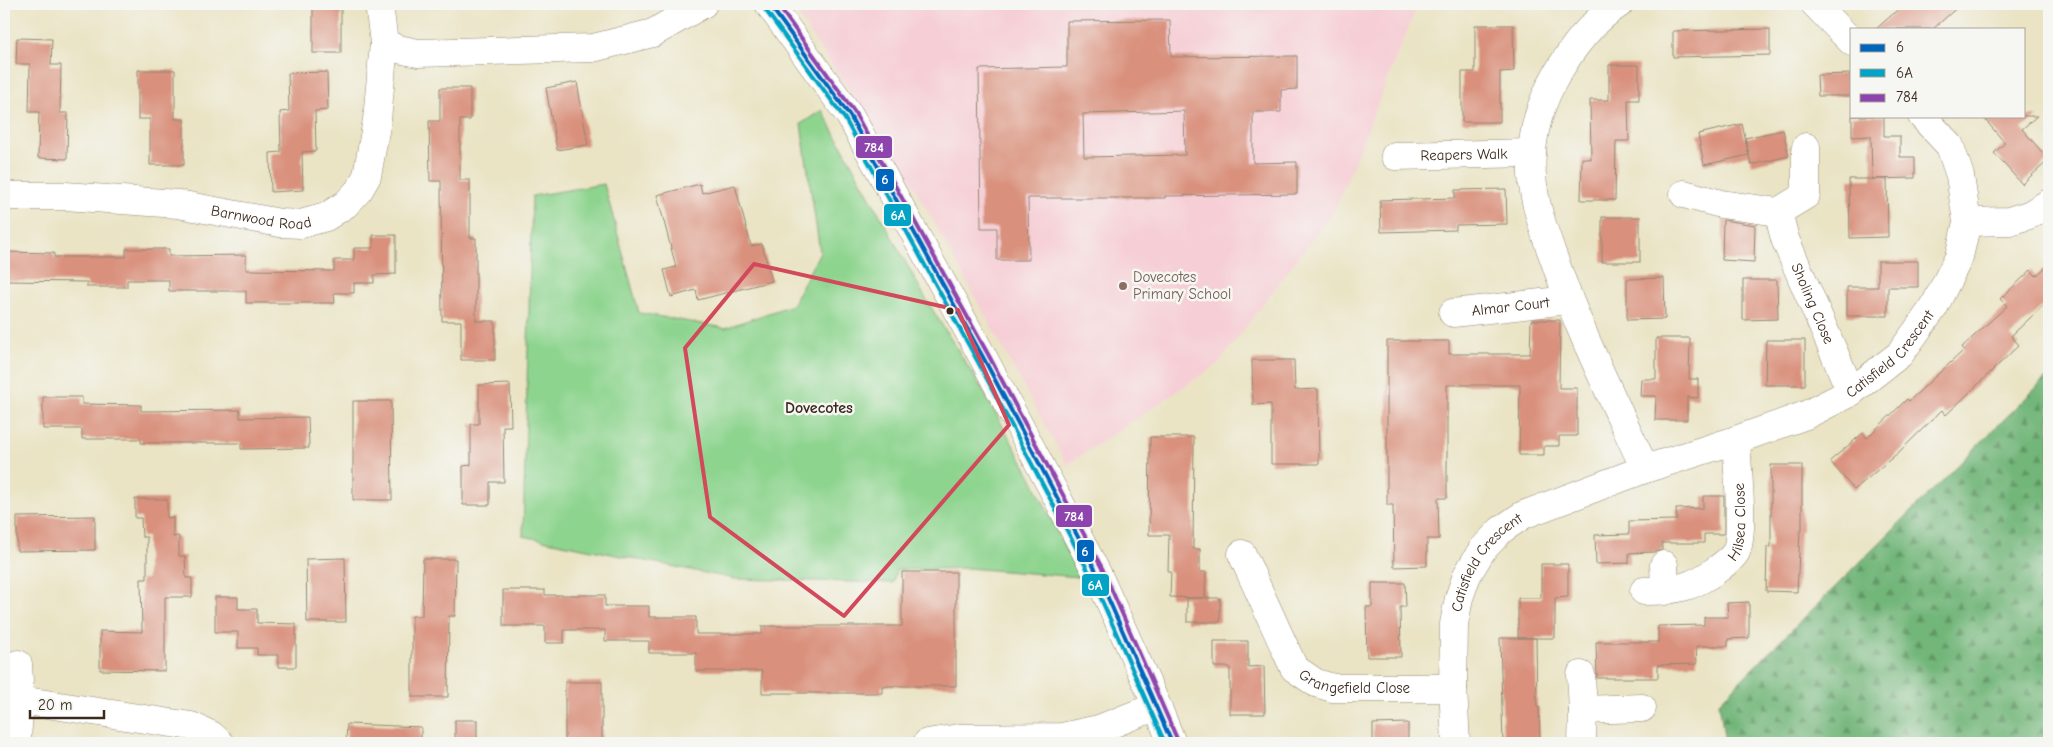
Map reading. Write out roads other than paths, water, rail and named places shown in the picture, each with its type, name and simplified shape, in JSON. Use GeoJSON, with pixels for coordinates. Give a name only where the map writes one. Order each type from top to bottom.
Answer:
{"type":"FeatureCollection","features":[{"type":"Feature","properties":{"kind":"street","name":"Barnwood Road"},"geometry":{"type":"LineString","coordinates":[[4,194],[12,196],[65,196],[178,204],[280,223],[302,224],[326,217],[346,204],[360,190],[367,176],[377,120],[384,43],[379,4]]}},
{"type":"Feature","properties":{"kind":"street"},"geometry":{"type":"LineString","coordinates":[[384,43],[398,49],[418,53],[593,48],[654,33],[703,4]]}},
{"type":"Feature","properties":{"kind":"street"},"geometry":{"type":"LineString","coordinates":[[769,4],[850,116],[1023,432],[1097,573],[1172,743]]}},
{"type":"Feature","properties":{"kind":"street"},"geometry":{"type":"LineString","coordinates":[[1619,4],[1607,12],[1577,42],[1552,80],[1540,111],[1532,153],[1536,208],[1568,300],[1645,469]]}},
{"type":"Feature","properties":{"kind":"street"},"geometry":{"type":"LineString","coordinates":[[1815,4],[1850,40]]}},
{"type":"Feature","properties":{"kind":"street","name":"Catisfield Crescent"},"geometry":{"type":"LineString","coordinates":[[1456,743],[1452,688],[1454,624],[1459,598],[1467,575],[1482,550],[1501,530],[1523,515],[1645,469],[1806,415],[1851,392],[1900,354],[1934,307],[1959,258],[1967,222],[1960,176],[1950,146],[1924,118]]}},
{"type":"Feature","properties":{"kind":"street"},"geometry":{"type":"LineString","coordinates":[[1684,194],[1721,204],[1778,212],[1806,195],[1806,147]]}},
{"type":"Feature","properties":{"kind":"street","name":"Reapers Walk"},"geometry":{"type":"LineString","coordinates":[[1394,156],[1532,153]]}},
{"type":"Feature","properties":{"kind":"street"},"geometry":{"type":"LineString","coordinates":[[1967,222],[2009,221],[2029,214],[2049,203]]}},
{"type":"Feature","properties":{"kind":"street","name":"Sholing Close"},"geometry":{"type":"LineString","coordinates":[[1778,212],[1785,239],[1851,392]]}},
{"type":"Feature","properties":{"kind":"street","name":"Almar Court"},"geometry":{"type":"LineString","coordinates":[[1453,313],[1568,300]]}},
{"type":"Feature","properties":{"kind":"street","name":"Hilsea Close"},"geometry":{"type":"LineString","coordinates":[[1664,565],[1655,591],[1677,590],[1703,580],[1729,560],[1736,552],[1741,532],[1736,440]]}},
{"type":"Feature","properties":{"kind":"street","name":"Grangefield Close"},"geometry":{"type":"LineString","coordinates":[[1242,554],[1294,668],[1316,683],[1333,688],[1452,688]]}},
{"type":"Feature","properties":{"kind":"street"},"geometry":{"type":"LineString","coordinates":[[17,738],[20,700],[18,664]]}},
{"type":"Feature","properties":{"kind":"street"},"geometry":{"type":"LineString","coordinates":[[1580,675],[1583,710],[1582,743]]}},
{"type":"Feature","properties":{"kind":"street"},"geometry":{"type":"LineString","coordinates":[[20,700],[191,726],[211,735],[220,743]]}},
{"type":"Feature","properties":{"kind":"street"},"geometry":{"type":"LineString","coordinates":[[926,743],[959,738],[1062,737],[1099,729],[1157,706]]}},
{"type":"Feature","properties":{"kind":"street"},"geometry":{"type":"LineString","coordinates":[[1583,710],[1642,708]]}},
{"type":"Feature","properties":{"kind":"place","name":"Dovecotes Primary School"},"geometry":{"type":"Point","coordinates":[1123,286]}},
{"type":"Feature","properties":{"kind":"district","name":"Dovecotes"},"geometry":{"type":"Point","coordinates":[819,408]}}]}
